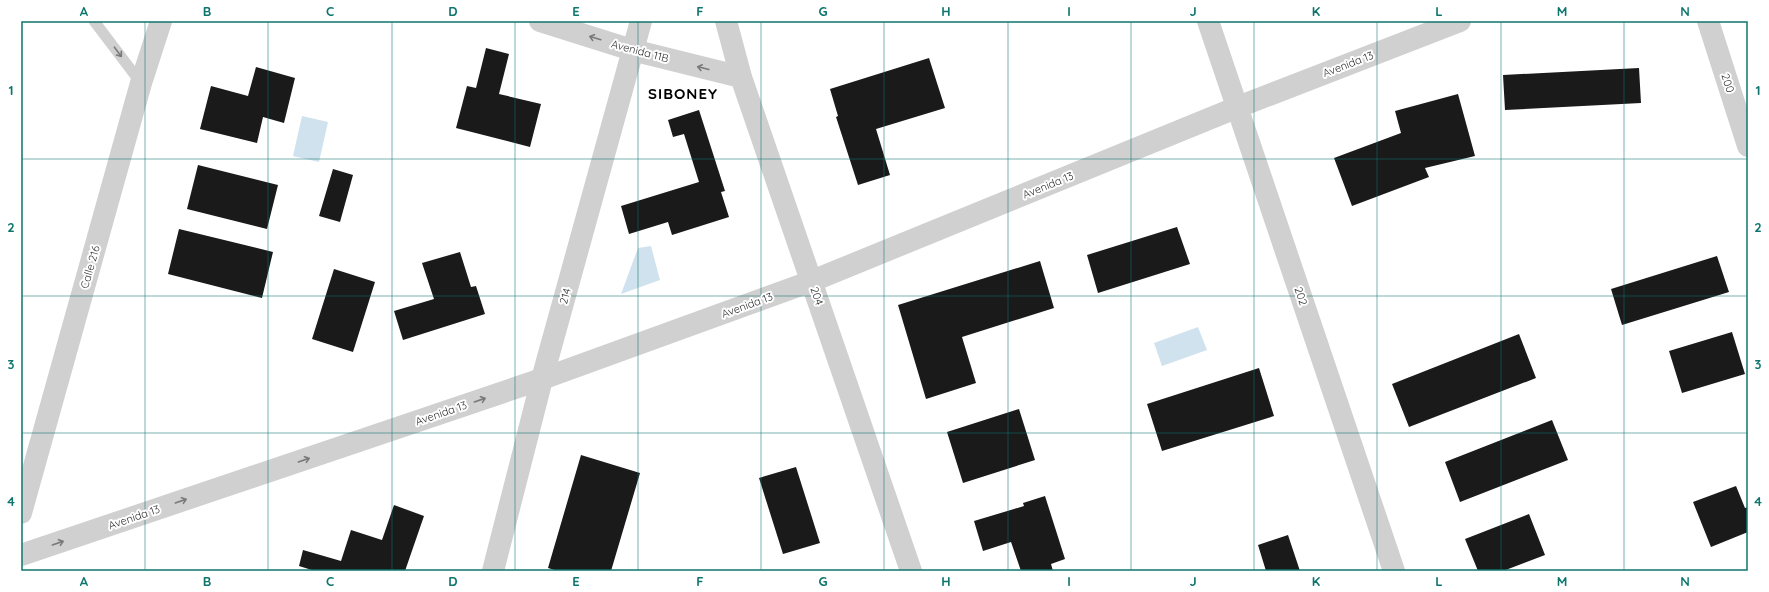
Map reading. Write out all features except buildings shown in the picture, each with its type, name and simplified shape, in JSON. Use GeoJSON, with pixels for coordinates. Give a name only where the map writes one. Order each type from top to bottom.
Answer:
{"type":"FeatureCollection","features":[{"type":"Feature","properties":{"kind":"street","name":"Calle 216"},"geometry":{"type":"LineString","coordinates":[[21,513],[141,83],[161,21]]}},
{"type":"Feature","properties":{"kind":"street","name":"Avenida 11B"},"geometry":{"type":"LineString","coordinates":[[540,21],[632,50],[741,77]]}},
{"type":"Feature","properties":{"kind":"street","name":"214"},"geometry":{"type":"LineString","coordinates":[[493,571],[542,379],[641,21]]}},
{"type":"Feature","properties":{"kind":"street","name":"204"},"geometry":{"type":"LineString","coordinates":[[726,21],[741,77],[911,571]]}},
{"type":"Feature","properties":{"kind":"street","name":"202"},"geometry":{"type":"LineString","coordinates":[[1208,21],[1394,571]]}},
{"type":"Feature","properties":{"kind":"street","name":"Avenida 13"},"geometry":{"type":"LineString","coordinates":[[21,555],[542,379],[812,281],[1238,107],[1460,21]]}},
{"type":"Feature","properties":{"kind":"street","name":"200"},"geometry":{"type":"LineString","coordinates":[[1708,21],[1748,146]]}},
{"type":"Feature","properties":{"kind":"lane"},"geometry":{"type":"LineString","coordinates":[[94,21],[141,83]]}},
{"type":"Feature","properties":{"kind":"water"},"geometry":{"type":"Polygon","coordinates":[[[302,116],[328,122],[319,162],[293,156],[302,116]]]}},
{"type":"Feature","properties":{"kind":"water"},"geometry":{"type":"Polygon","coordinates":[[[651,246],[660,280],[621,294],[638,248],[651,246]]]}},
{"type":"Feature","properties":{"kind":"water"},"geometry":{"type":"Polygon","coordinates":[[[1198,327],[1207,350],[1162,366],[1154,343],[1198,327]]]}},
{"type":"Feature","properties":{"kind":"district","name":"SIBONEY"},"geometry":{"type":"Point","coordinates":[683,93]}}]}
